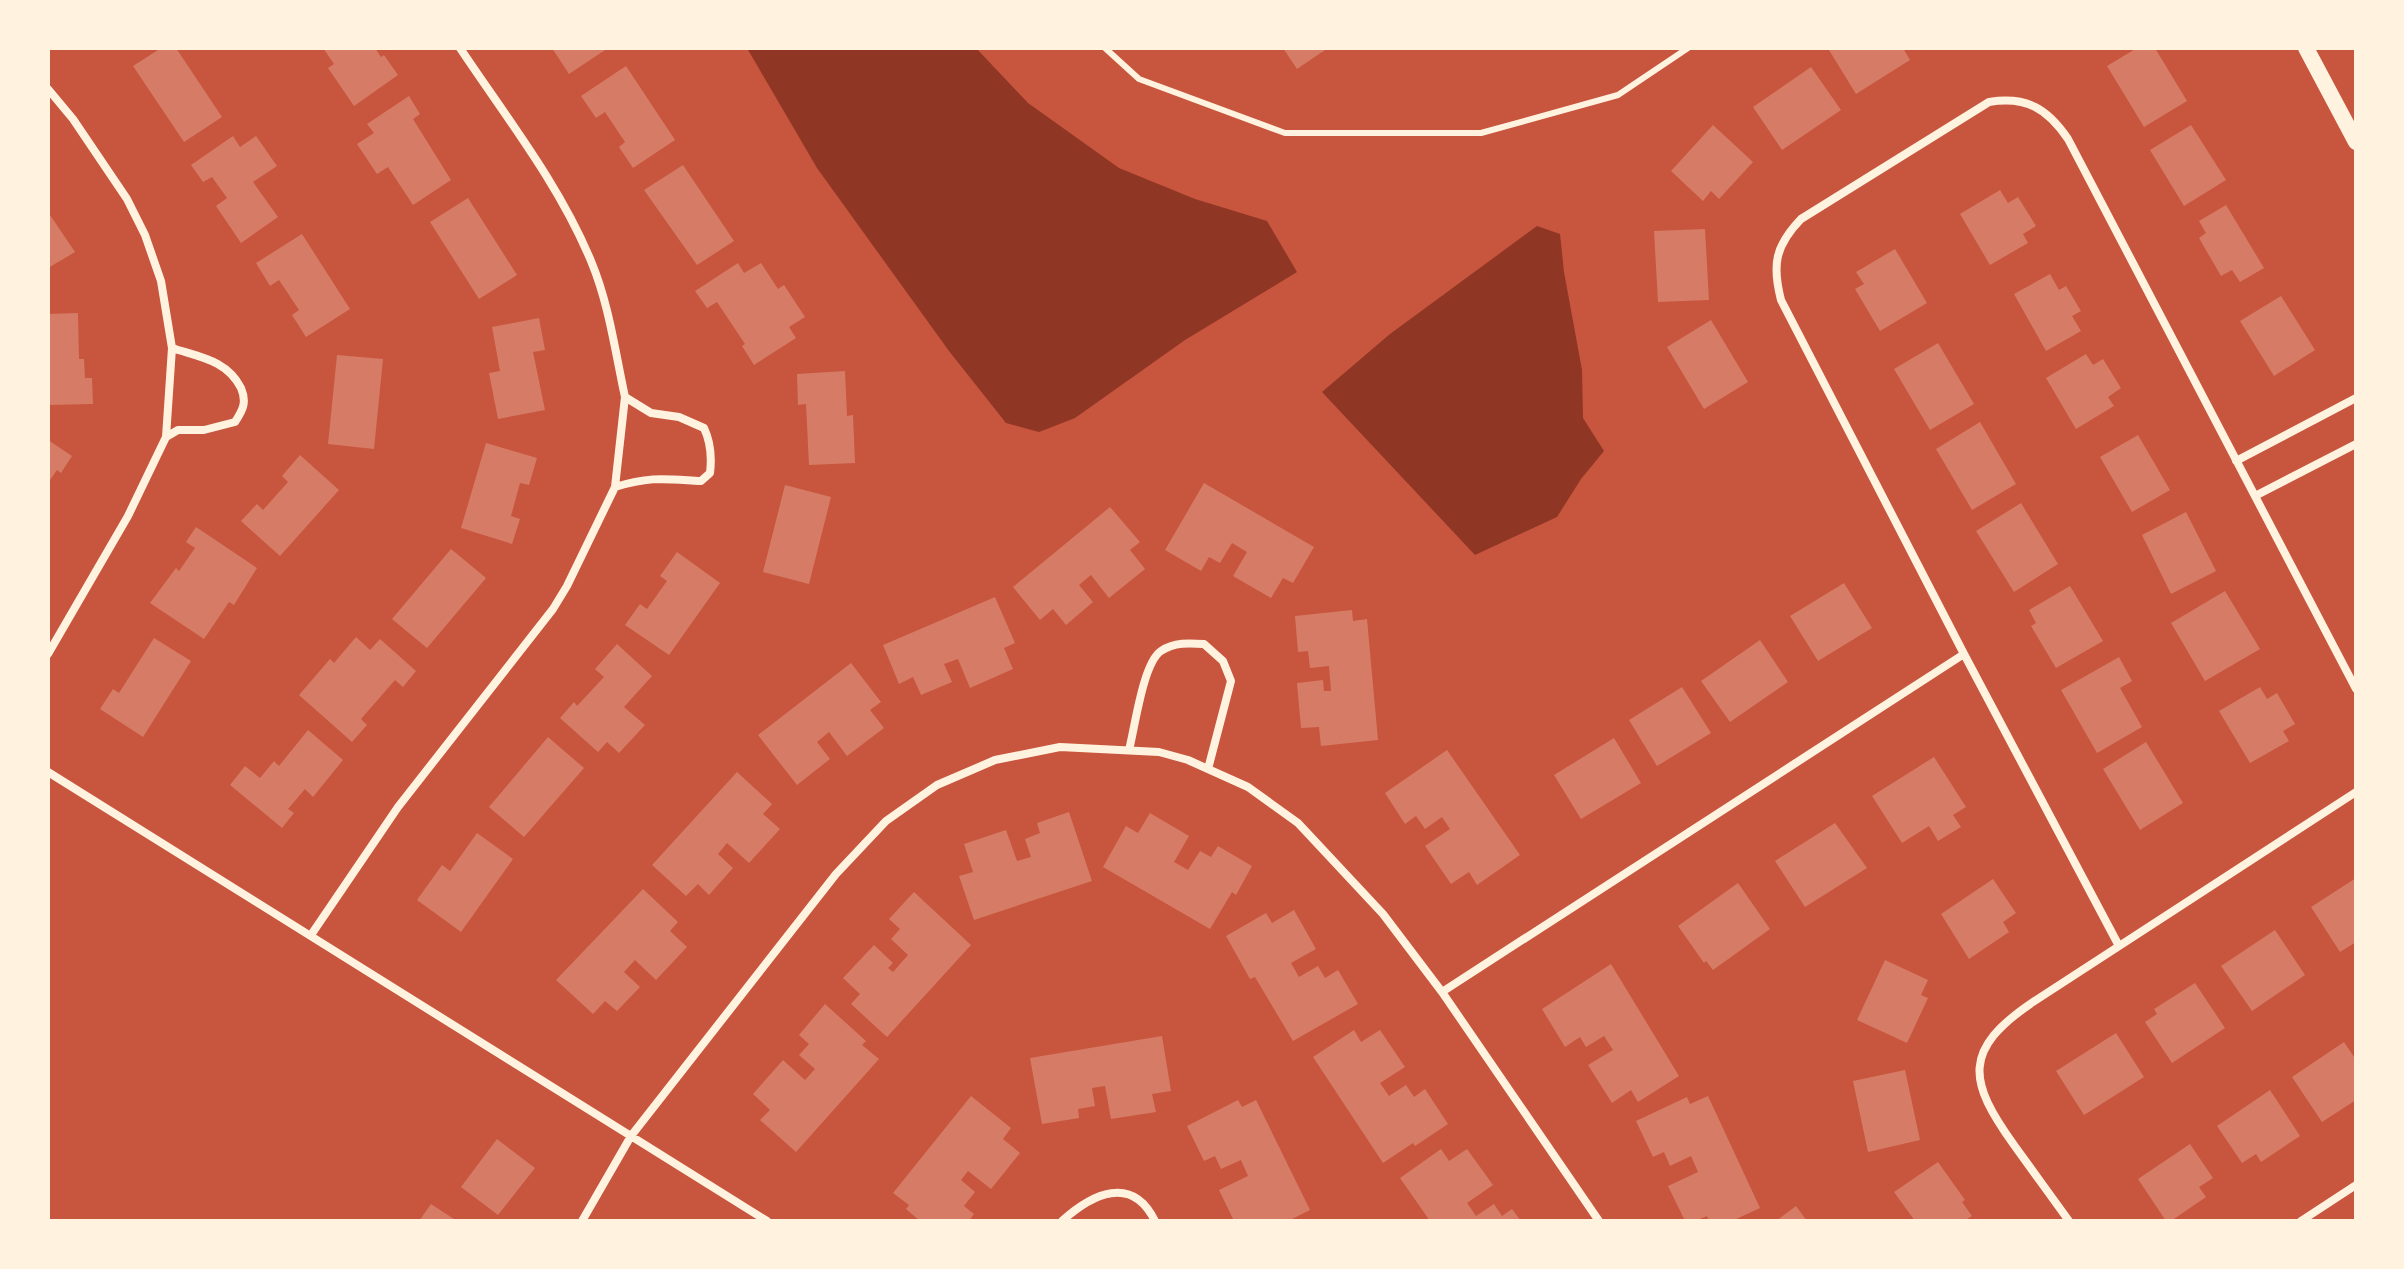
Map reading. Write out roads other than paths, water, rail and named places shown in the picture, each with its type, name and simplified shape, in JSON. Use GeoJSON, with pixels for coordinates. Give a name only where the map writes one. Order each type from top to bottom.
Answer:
{"type":"FeatureCollection","features":[{"type":"Feature","properties":{"kind":"main road"},"geometry":{"type":"LineString","coordinates":[[2306,48],[2356,142]]}},
{"type":"Feature","properties":{"kind":"street"},"geometry":{"type":"LineString","coordinates":[[311,935],[398,807],[553,609],[615,487],[625,397],[606,307],[592,262],[571,218],[460,48]]}},
{"type":"Feature","properties":{"kind":"street"},"geometry":{"type":"LineString","coordinates":[[48,89],[73,119],[127,199],[145,235],[161,281],[172,348],[166,437],[128,516],[48,654]]}},
{"type":"Feature","properties":{"kind":"street"},"geometry":{"type":"LineString","coordinates":[[2119,946],[1781,300],[1775,263],[1787,234],[1801,219],[1973,109],[2007,99],[2027,102],[2042,110],[2058,123],[2068,139],[2356,689]]}},
{"type":"Feature","properties":{"kind":"street"},"geometry":{"type":"LineString","coordinates":[[166,437],[178,430],[204,430],[235,422],[244,409],[244,395],[235,376],[219,363],[172,348]]}},
{"type":"Feature","properties":{"kind":"street"},"geometry":{"type":"LineString","coordinates":[[615,487],[643,478],[701,481],[710,473],[712,461],[704,428],[679,417],[651,413],[625,397]]}},
{"type":"Feature","properties":{"kind":"street"},"geometry":{"type":"LineString","coordinates":[[2236,461],[2356,398]]}},
{"type":"Feature","properties":{"kind":"street"},"geometry":{"type":"LineString","coordinates":[[2255,496],[2356,444]]}},
{"type":"Feature","properties":{"kind":"street"},"geometry":{"type":"LineString","coordinates":[[1129,750],[1149,665],[1161,651],[1183,643],[1204,644],[1223,661],[1231,681],[1208,769]]}},
{"type":"Feature","properties":{"kind":"street"},"geometry":{"type":"LineString","coordinates":[[1442,992],[1964,654]]}},
{"type":"Feature","properties":{"kind":"street"},"geometry":{"type":"LineString","coordinates":[[582,1221],[631,1136],[836,874],[886,821],[937,785],[995,760],[1060,747],[1159,752],[1188,760],[1248,787],[1312,835],[1383,914],[1442,992],[1599,1221]]}},
{"type":"Feature","properties":{"kind":"street"},"geometry":{"type":"LineString","coordinates":[[48,772],[767,1221]]}},
{"type":"Feature","properties":{"kind":"street"},"geometry":{"type":"LineString","coordinates":[[2069,1221],[1990,1112],[1980,1088],[1981,1062],[1991,1036],[2014,1015],[2356,792]]}},
{"type":"Feature","properties":{"kind":"street"},"geometry":{"type":"LineString","coordinates":[[2301,1221],[2356,1185]]}},
{"type":"Feature","properties":{"kind":"street"},"geometry":{"type":"LineString","coordinates":[[1062,1221],[1082,1203],[1105,1194],[1122,1193],[1139,1199],[1155,1221]]}},
{"type":"Feature","properties":{"kind":"lane"},"geometry":{"type":"LineString","coordinates":[[1105,48],[1139,79],[1285,133],[1481,133],[1618,95],[1688,48]]}}]}
